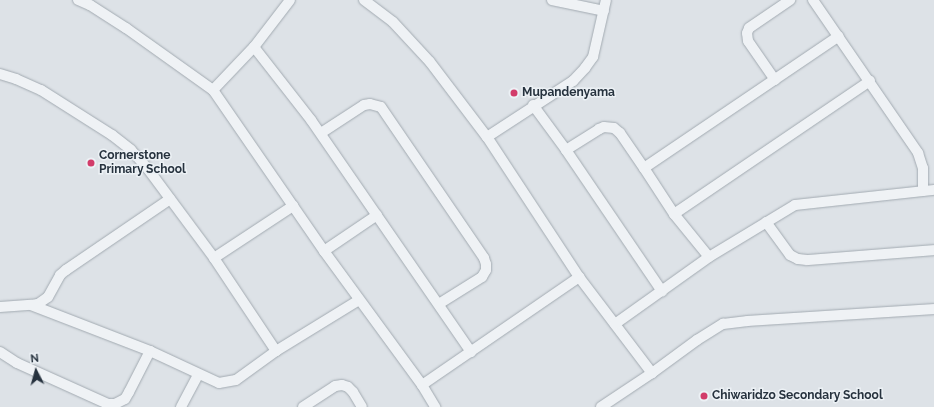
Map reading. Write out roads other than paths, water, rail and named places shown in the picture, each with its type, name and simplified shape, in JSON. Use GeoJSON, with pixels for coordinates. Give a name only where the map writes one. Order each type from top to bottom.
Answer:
{"type":"FeatureCollection","features":[{"type":"Feature","properties":{"kind":"street"},"geometry":{"type":"LineString","coordinates":[[78,0],[90,5],[126,28],[213,90],[324,251],[422,384],[435,407]]}},
{"type":"Feature","properties":{"kind":"street"},"geometry":{"type":"LineString","coordinates":[[213,90],[254,47],[290,0]]}},
{"type":"Feature","properties":{"kind":"street"},"geometry":{"type":"LineString","coordinates":[[364,0],[393,22],[430,62],[487,136],[579,277],[652,373]]}},
{"type":"Feature","properties":{"kind":"street"},"geometry":{"type":"LineString","coordinates":[[552,0],[604,11]]}},
{"type":"Feature","properties":{"kind":"street"},"geometry":{"type":"LineString","coordinates":[[487,136],[573,80],[585,68],[593,57],[606,0]]}},
{"type":"Feature","properties":{"kind":"street"},"geometry":{"type":"LineString","coordinates":[[775,80],[748,41],[747,33],[749,28],[790,0]]}},
{"type":"Feature","properties":{"kind":"street"},"geometry":{"type":"LineString","coordinates":[[813,0],[918,153],[923,168],[923,191]]}},
{"type":"Feature","properties":{"kind":"street"},"geometry":{"type":"LineString","coordinates":[[644,168],[839,36]]}},
{"type":"Feature","properties":{"kind":"street"},"geometry":{"type":"LineString","coordinates":[[254,47],[320,133],[471,352]]}},
{"type":"Feature","properties":{"kind":"street"},"geometry":{"type":"LineString","coordinates":[[0,74],[41,90],[112,135],[131,150],[214,258],[276,351]]}},
{"type":"Feature","properties":{"kind":"street"},"geometry":{"type":"LineString","coordinates":[[674,214],[870,81]]}},
{"type":"Feature","properties":{"kind":"street"},"geometry":{"type":"LineString","coordinates":[[320,133],[364,104],[380,107],[486,264],[486,270],[482,277],[439,304]]}},
{"type":"Feature","properties":{"kind":"street"},"geometry":{"type":"LineString","coordinates":[[533,105],[566,150],[662,291]]}},
{"type":"Feature","properties":{"kind":"street"},"geometry":{"type":"LineString","coordinates":[[566,150],[599,129],[609,127],[620,133],[674,214],[709,257]]}},
{"type":"Feature","properties":{"kind":"street"},"geometry":{"type":"LineString","coordinates":[[615,324],[709,257],[795,205],[934,190]]}},
{"type":"Feature","properties":{"kind":"street"},"geometry":{"type":"LineString","coordinates":[[0,307],[38,304],[48,297],[60,275],[66,270],[170,199]]}},
{"type":"Feature","properties":{"kind":"street"},"geometry":{"type":"LineString","coordinates":[[214,258],[293,206]]}},
{"type":"Feature","properties":{"kind":"street"},"geometry":{"type":"LineString","coordinates":[[324,251],[377,215]]}},
{"type":"Feature","properties":{"kind":"street"},"geometry":{"type":"LineString","coordinates":[[766,222],[790,255],[798,259],[807,260],[934,250]]}},
{"type":"Feature","properties":{"kind":"street"},"geometry":{"type":"LineString","coordinates":[[422,384],[579,277]]}},
{"type":"Feature","properties":{"kind":"street"},"geometry":{"type":"LineString","coordinates":[[30,305],[150,351],[198,375],[219,383],[225,383],[236,380],[276,351],[359,300]]}},
{"type":"Feature","properties":{"kind":"street"},"geometry":{"type":"LineString","coordinates":[[601,407],[652,373],[697,340],[723,324],[748,321],[934,310]]}},
{"type":"Feature","properties":{"kind":"street"},"geometry":{"type":"LineString","coordinates":[[0,352],[17,363],[108,404],[115,404],[125,399],[150,351]]}},
{"type":"Feature","properties":{"kind":"street"},"geometry":{"type":"LineString","coordinates":[[182,407],[198,375]]}},
{"type":"Feature","properties":{"kind":"street"},"geometry":{"type":"LineString","coordinates":[[303,407],[335,386],[342,385],[348,387],[353,392],[362,407]]}},
{"type":"Feature","properties":{"kind":"place","name":"Mupandenyama"},"geometry":{"type":"Point","coordinates":[514,93]}},
{"type":"Feature","properties":{"kind":"place","name":"Cornerstone Primary School"},"geometry":{"type":"Point","coordinates":[91,163]}},
{"type":"Feature","properties":{"kind":"place","name":"Chiwaridzo Secondary School"},"geometry":{"type":"Point","coordinates":[704,396]}}]}
